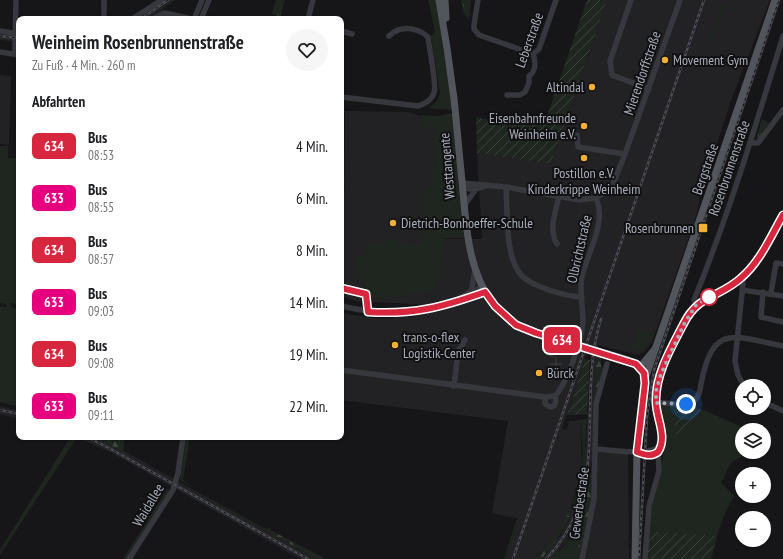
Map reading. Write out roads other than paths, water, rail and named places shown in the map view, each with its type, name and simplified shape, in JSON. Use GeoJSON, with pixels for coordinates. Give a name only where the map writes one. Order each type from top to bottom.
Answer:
{"type":"FeatureCollection","features":[{"type":"Feature","properties":{"kind":"main road","name":"Bergstraße"},"geometry":{"type":"LineString","coordinates":[[645,379],[651,358],[658,345],[775,0]]}},
{"type":"Feature","properties":{"kind":"main road","name":"Westtangente"},"geometry":{"type":"LineString","coordinates":[[441,1],[447,40],[464,207],[475,270],[484,290],[495,306],[516,325],[536,333],[632,361]]}},
{"type":"Feature","properties":{"kind":"main road"},"geometry":{"type":"LineString","coordinates":[[632,361],[651,358]]}},
{"type":"Feature","properties":{"kind":"main road"},"geometry":{"type":"LineString","coordinates":[[640,367],[651,358]]}},
{"type":"Feature","properties":{"kind":"main road"},"geometry":{"type":"LineString","coordinates":[[632,361],[640,367],[645,379],[637,452],[635,559]]}},
{"type":"Feature","properties":{"kind":"street"},"geometry":{"type":"LineString","coordinates":[[16,0],[16,16]]}},
{"type":"Feature","properties":{"kind":"street"},"geometry":{"type":"LineString","coordinates":[[104,0],[104,16]]}},
{"type":"Feature","properties":{"kind":"street"},"geometry":{"type":"LineString","coordinates":[[137,16],[162,0]]}},
{"type":"Feature","properties":{"kind":"street"},"geometry":{"type":"LineString","coordinates":[[193,16],[202,0]]}},
{"type":"Feature","properties":{"kind":"street"},"geometry":{"type":"LineString","coordinates":[[202,16],[209,0]]}},
{"type":"Feature","properties":{"kind":"street"},"geometry":{"type":"LineString","coordinates":[[309,16],[313,0]]}},
{"type":"Feature","properties":{"kind":"street"},"geometry":{"type":"LineString","coordinates":[[478,0],[474,29],[479,35],[533,54]]}},
{"type":"Feature","properties":{"kind":"street","name":"Leberstraße"},"geometry":{"type":"LineString","coordinates":[[507,95],[520,95],[525,92],[529,83],[528,76],[532,73],[536,63],[533,54],[539,49],[556,0]]}},
{"type":"Feature","properties":{"kind":"street"},"geometry":{"type":"LineString","coordinates":[[631,0],[610,61],[610,68],[612,75],[649,89]]}},
{"type":"Feature","properties":{"kind":"street","name":"Mierendorffstraße"},"geometry":{"type":"LineString","coordinates":[[596,198],[613,184],[649,89],[680,0]]}},
{"type":"Feature","properties":{"kind":"street"},"geometry":{"type":"LineString","coordinates":[[158,16],[164,13],[178,16]]}},
{"type":"Feature","properties":{"kind":"street"},"geometry":{"type":"LineString","coordinates":[[344,97],[418,106],[426,104],[430,100],[435,88],[428,37],[423,33],[401,28],[389,36]]}},
{"type":"Feature","properties":{"kind":"street"},"geometry":{"type":"LineString","coordinates":[[0,31],[16,34]]}},
{"type":"Feature","properties":{"kind":"street"},"geometry":{"type":"LineString","coordinates":[[344,32],[352,34]]}},
{"type":"Feature","properties":{"kind":"street","name":"Rosenbrunnenstraße"},"geometry":{"type":"LineString","coordinates":[[696,305],[694,300],[712,256],[750,143],[783,36]]}},
{"type":"Feature","properties":{"kind":"street"},"geometry":{"type":"LineString","coordinates":[[0,52],[16,54]]}},
{"type":"Feature","properties":{"kind":"street"},"geometry":{"type":"LineString","coordinates":[[750,143],[758,143],[783,110]]}},
{"type":"Feature","properties":{"kind":"street"},"geometry":{"type":"LineString","coordinates":[[577,135],[578,147],[625,154]]}},
{"type":"Feature","properties":{"kind":"street"},"geometry":{"type":"LineString","coordinates":[[462,184],[467,189],[490,185]]}},
{"type":"Feature","properties":{"kind":"street"},"geometry":{"type":"LineString","coordinates":[[462,184],[506,187],[585,200],[596,198]]}},
{"type":"Feature","properties":{"kind":"street"},"geometry":{"type":"LineString","coordinates":[[506,187],[510,253],[515,266],[522,276],[531,283],[574,297],[582,298]]}},
{"type":"Feature","properties":{"kind":"street"},"geometry":{"type":"LineString","coordinates":[[464,207],[476,188]]}},
{"type":"Feature","properties":{"kind":"street"},"geometry":{"type":"LineString","coordinates":[[557,244],[554,238],[553,227],[559,196]]}},
{"type":"Feature","properties":{"kind":"street","name":"Olbrichtstraße"},"geometry":{"type":"LineString","coordinates":[[545,397],[546,404],[550,407],[554,406],[556,403],[555,396],[567,374],[581,335],[583,324],[582,278],[601,215],[596,198]]}},
{"type":"Feature","properties":{"kind":"street"},"geometry":{"type":"LineString","coordinates":[[645,559],[649,506],[659,471],[658,450],[662,443],[656,403],[656,391],[661,374],[684,324],[696,305],[726,289],[742,278],[752,266],[783,215]]}},
{"type":"Feature","properties":{"kind":"street"},"geometry":{"type":"LineString","coordinates":[[771,293],[776,263],[783,264]]}},
{"type":"Feature","properties":{"kind":"street"},"geometry":{"type":"LineString","coordinates":[[471,292],[475,270]]}},
{"type":"Feature","properties":{"kind":"street"},"geometry":{"type":"LineString","coordinates":[[740,379],[735,361],[742,278]]}},
{"type":"Feature","properties":{"kind":"street"},"geometry":{"type":"LineString","coordinates":[[450,303],[471,292],[484,290]]}},
{"type":"Feature","properties":{"kind":"street"},"geometry":{"type":"LineString","coordinates":[[344,308],[368,312],[392,314],[434,309],[484,290]]}},
{"type":"Feature","properties":{"kind":"street"},"geometry":{"type":"LineString","coordinates":[[742,290],[771,293],[783,296]]}},
{"type":"Feature","properties":{"kind":"street"},"geometry":{"type":"LineString","coordinates":[[763,292],[761,317],[783,322]]}},
{"type":"Feature","properties":{"kind":"street"},"geometry":{"type":"LineString","coordinates":[[656,403],[686,404],[693,402],[698,396],[709,354],[716,343],[722,338],[737,338],[783,346]]}},
{"type":"Feature","properties":{"kind":"street"},"geometry":{"type":"LineString","coordinates":[[454,386],[458,352],[465,340]]}},
{"type":"Feature","properties":{"kind":"street","name":"Gewerbestraße"},"geometry":{"type":"LineString","coordinates":[[582,559],[593,507],[596,449],[596,404],[607,364]]}},
{"type":"Feature","properties":{"kind":"street","name":"Olbrichtstraße"},"geometry":{"type":"LineString","coordinates":[[344,370],[454,386],[545,397],[555,396]]}},
{"type":"Feature","properties":{"kind":"street"},"geometry":{"type":"LineString","coordinates":[[771,405],[783,411]]}},
{"type":"Feature","properties":{"kind":"street","name":"Waidallee"},"geometry":{"type":"LineString","coordinates":[[129,559],[173,490],[178,473],[183,440]]}},
{"type":"Feature","properties":{"kind":"street","name":"Gewerbestraße"},"geometry":{"type":"LineString","coordinates":[[596,449],[637,452],[658,450]]}},
{"type":"Feature","properties":{"kind":"railway"},"geometry":{"type":"LineString","coordinates":[[145,16],[168,0]]}},
{"type":"Feature","properties":{"kind":"railway"},"geometry":{"type":"LineString","coordinates":[[513,559],[704,0]]}},
{"type":"Feature","properties":{"kind":"railway"},"geometry":{"type":"LineString","coordinates":[[639,559],[647,417],[654,370],[779,0]]}},
{"type":"Feature","properties":{"kind":"railway"},"geometry":{"type":"LineString","coordinates":[[0,36],[16,38]]}},
{"type":"Feature","properties":{"kind":"railway"},"geometry":{"type":"LineString","coordinates":[[546,559],[567,532],[580,503],[586,474],[589,443],[591,381],[594,350],[601,319]]}},
{"type":"Feature","properties":{"kind":"railway"},"geometry":{"type":"LineString","coordinates":[[0,410],[16,413]]}},
{"type":"Feature","properties":{"kind":"railway"},"geometry":{"type":"LineString","coordinates":[[93,440],[308,559]]}},
{"type":"Feature","properties":{"kind":"place","name":"Movement Gym"},"geometry":{"type":"Point","coordinates":[665,60]}},
{"type":"Feature","properties":{"kind":"place","name":"Altindal"},"geometry":{"type":"Point","coordinates":[592,87]}},
{"type":"Feature","properties":{"kind":"place","name":"Eisenbahnfreunde Weinheim e.V."},"geometry":{"type":"Point","coordinates":[584,126]}},
{"type":"Feature","properties":{"kind":"place","name":"Postillon e.V. Kinderkrippe Weinheim"},"geometry":{"type":"Point","coordinates":[584,158]}},
{"type":"Feature","properties":{"kind":"place","name":"Dietrich-Bonhoeffer-Schule"},"geometry":{"type":"Point","coordinates":[393,223]}},
{"type":"Feature","properties":{"kind":"place","name":"Rosenbrunnen"},"geometry":{"type":"Point","coordinates":[703,228]}},
{"type":"Feature","properties":{"kind":"place","name":"trans-o-flex Logistik-Center"},"geometry":{"type":"Point","coordinates":[395,345]}},
{"type":"Feature","properties":{"kind":"place","name":"Bürck"},"geometry":{"type":"Point","coordinates":[539,373]}}]}
